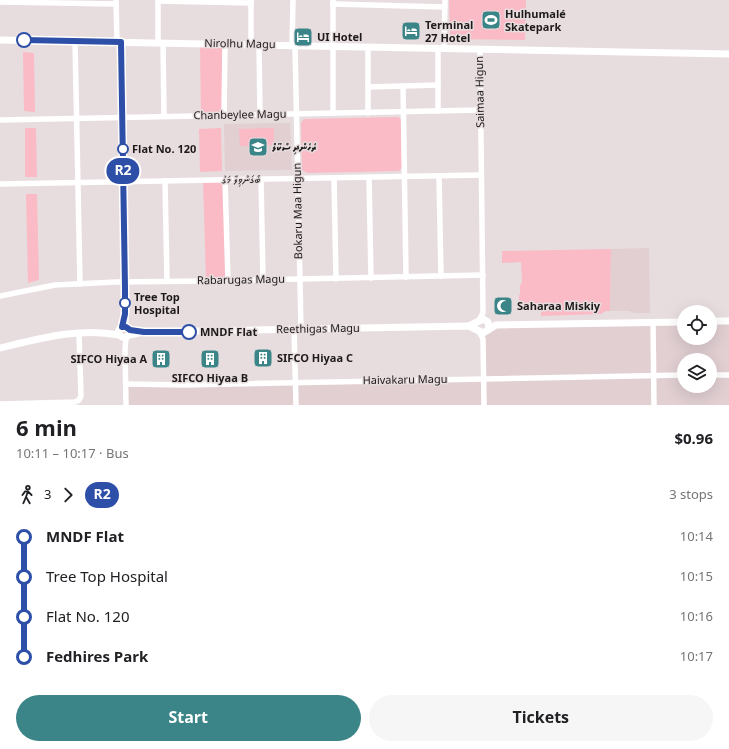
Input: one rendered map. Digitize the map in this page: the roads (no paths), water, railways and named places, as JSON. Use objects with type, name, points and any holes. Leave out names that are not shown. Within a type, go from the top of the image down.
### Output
[{"type":"street","points":[[164,116],[158,0],[251,2],[251,45]]},
{"type":"street","name":"Bokaru Maa Higun","points":[[293,0],[300,279],[296,405]]},
{"type":"street","points":[[438,111],[438,85],[445,0]]},
{"type":"street","points":[[0,2],[116,2],[122,117],[126,405]]},
{"type":"street","points":[[333,113],[333,2],[445,7]]},
{"type":"street","name":"Nirolhu Magu","points":[[0,40],[480,49]]},
{"type":"street","points":[[75,41],[80,284]]},
{"type":"street","points":[[224,115],[225,44]]},
{"type":"street","points":[[259,45],[260,114]]},
{"type":"street","points":[[368,47],[368,113]]},
{"type":"street","name":"Saimaa Higun","points":[[487,321],[483,313],[480,49],[729,54]]},
{"type":"street","points":[[368,87],[438,85]]},
{"type":"street","points":[[403,86],[406,277]]},
{"type":"street","name":"Chanbeylee Magu","points":[[0,120],[480,110]]},
{"type":"street","name":"ބޯގަންވިލާ މަގު","points":[[0,184],[482,175]]},
{"type":"street","points":[[439,176],[441,276]]},
{"type":"street","points":[[369,177],[371,278]]},
{"type":"street","points":[[334,178],[336,278]]},
{"type":"street","points":[[225,180],[228,281]]},
{"type":"street","points":[[262,180],[264,280]]},
{"type":"street","points":[[165,181],[167,281]]},
{"type":"street","name":"Rabarugas Magu","points":[[0,296],[55,285],[167,281],[483,275]]},
{"type":"street","name":"Saimaa Higun","points":[[478,321],[483,313]]},
{"type":"street","points":[[482,339],[489,326],[487,321],[483,319],[478,321],[476,326],[482,339],[484,405]]},
{"type":"street","name":"Reethigas Magu","points":[[469,326],[478,321]]},
{"type":"street","points":[[717,321],[729,321]]},
{"type":"street","points":[[653,322],[654,405]]},
{"type":"street","points":[[478,330],[483,333],[496,325],[677,322]]},
{"type":"street","name":"Reethigas Magu","points":[[0,348],[63,335],[124,332],[469,326],[478,330]]},
{"type":"street","points":[[0,404],[75,402],[79,400],[81,396],[79,334]]},
{"type":"street","name":"Haivakaru Magu","points":[[126,384],[185,385],[677,375]]},
{"type":"street","points":[[717,375],[729,375]]},
{"type":"place","name":"Hulhumalé Skatepark","points":[[491,20]]},
{"type":"place","name":"Terminal 27 Hotel","points":[[411,31]]},
{"type":"place","name":"UI Hotel","points":[[303,37]]},
{"type":"place","name":"ރެހެންދި ސްކޫލް","points":[[258,147]]},
{"type":"place","name":"Flat No. 120","points":[[123,149]]},
{"type":"place","name":"Tree Top Hospital","points":[[125,303]]},
{"type":"place","name":"Saharaa Miskiy","points":[[503,306]]},
{"type":"place","name":"MNDF Flat","points":[[189,332]]},
{"type":"place","name":"SIFCO Hiyaa C","points":[[263,358]]},
{"type":"place","name":"SIFCO Hiyaa A","points":[[161,359]]},
{"type":"place","name":"SIFCO Hiyaa B","points":[[210,359]]}]
